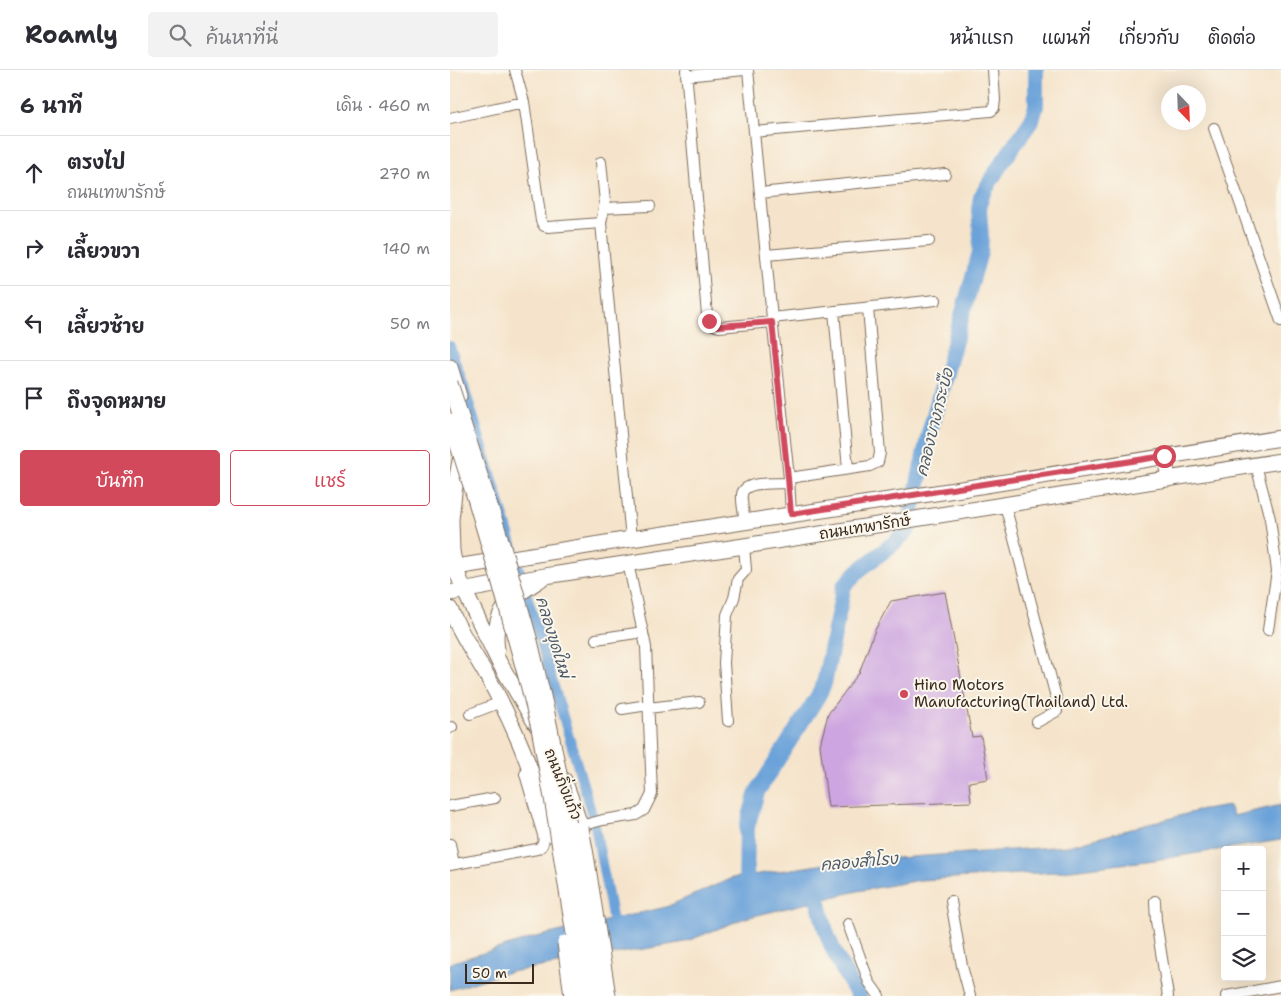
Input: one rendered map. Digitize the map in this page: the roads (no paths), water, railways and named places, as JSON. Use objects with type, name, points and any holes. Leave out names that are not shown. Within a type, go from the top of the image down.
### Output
[{"type":"main road","name":"ถนนกิ่งแก้ว","points":[[450,367],[461,401],[464,425],[462,451],[451,520],[453,568],[499,662],[549,747],[584,826],[586,855],[608,996]]},
{"type":"main road","points":[[450,384],[500,536],[534,658],[567,813],[596,996]]},
{"type":"main road","points":[[450,421],[476,498],[537,720],[552,798],[584,996]]},
{"type":"main road","name":"ถนนเทพารักษ์","points":[[453,568],[1281,438]]},
{"type":"main road","points":[[1164,456],[1169,479]]},
{"type":"main road","name":"ถนนเทพารักษ์","points":[[464,590],[1281,461]]},
{"type":"main road","points":[[451,540],[458,550],[475,564]]},
{"type":"main road","points":[[499,662],[496,628],[499,617],[504,608],[514,598],[545,576]]},
{"type":"main road","name":"ถนนกิ่งแก้ว","points":[[450,609],[453,623],[501,702],[526,758],[540,796],[550,834],[572,996]]},
{"type":"main road","points":[[566,996],[570,990],[601,985],[612,996]]},
{"type":"street","points":[[516,70],[524,102],[541,222],[544,226],[548,227],[601,223]]},
{"type":"street","points":[[744,70],[686,73],[709,321],[713,325],[719,326],[936,300]]},
{"type":"street","points":[[748,70],[791,514]]},
{"type":"street","points":[[754,132],[991,111],[994,108],[995,100],[993,70]]},
{"type":"street","points":[[450,118],[524,102]]},
{"type":"street","points":[[1214,128],[1281,321]]},
{"type":"street","points":[[601,162],[605,202],[601,223],[631,539]]},
{"type":"street","points":[[760,193],[945,174]]},
{"type":"street","points":[[604,208],[650,206]]},
{"type":"street","points":[[766,255],[929,241]]},
{"type":"street","points":[[745,522],[742,492],[745,488],[755,484],[789,481],[870,466],[878,462],[880,454],[868,308]]},
{"type":"street","points":[[834,311],[848,469]]},
{"type":"street","points":[[1256,465],[1270,519],[1277,571],[1268,630]]},
{"type":"street","points":[[1005,505],[1058,701],[1057,711],[1037,722]]},
{"type":"street","points":[[728,721],[724,663],[727,615],[734,598],[738,579],[746,570],[744,546]]},
{"type":"street","points":[[584,826],[603,820],[636,815],[644,810],[652,794],[646,647],[628,563]]},
{"type":"street","points":[[596,639],[643,632]]},
{"type":"street","points":[[470,714],[501,702]]},
{"type":"street","points":[[622,709],[699,702]]},
{"type":"street","points":[[450,844],[452,865],[537,849],[542,846],[543,835],[526,777],[526,758]]},
{"type":"street","points":[[450,806],[495,798]]},
{"type":"street","points":[[951,901],[962,966],[970,996]]},
{"type":"street","points":[[1156,901],[1156,921],[1168,996]]},
{"type":"street","points":[[848,924],[870,982],[879,996]]},
{"type":"street","points":[[1226,996],[1275,990]]},
{"type":"water","name":"คลองสำโรง","points":[[1281,805],[1281,840],[1243,846],[1221,846],[1221,849],[1154,860],[1055,872],[920,880],[858,891],[745,918],[685,942],[505,973],[450,990],[450,963],[536,937],[666,907],[732,878],[839,862],[1068,846],[1197,811],[1229,806],[1233,816]]},
{"type":"waterway","name":"คลองบางกระบือ","points":[[746,892],[747,827],[757,792],[824,684],[844,586],[858,571],[908,530],[929,433],[980,252],[979,210],[981,197],[999,167],[1032,120],[1036,106],[1036,70]]},
{"type":"waterway","name":"คลองขุดใหม่","points":[[450,346],[494,484],[594,821],[615,932]]},
{"type":"waterway","points":[[814,880],[830,942],[841,966],[859,996]]},
{"type":"place","name":"Hino Motors Manufacturing(Thailand) Ltd.","points":[[904,694]]}]
